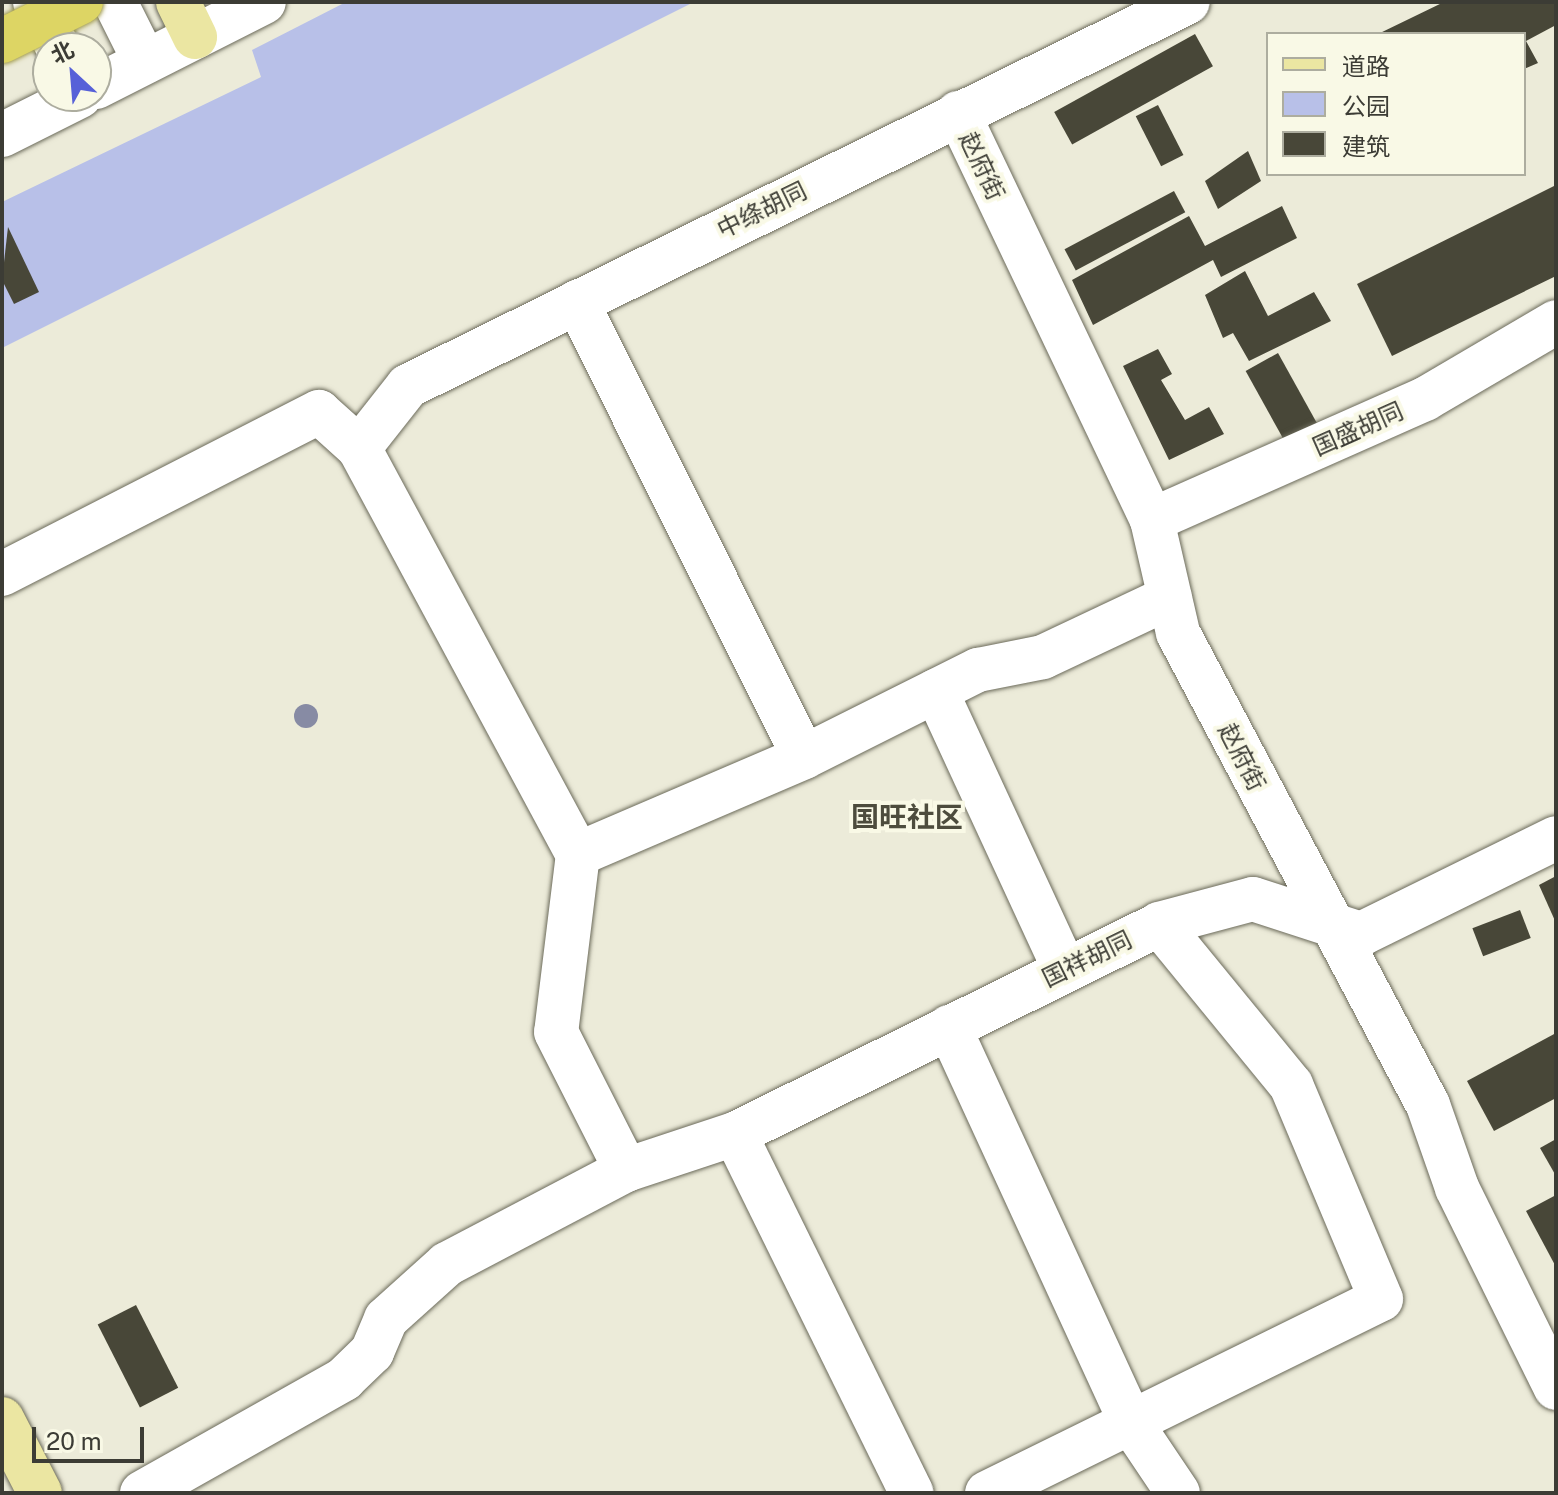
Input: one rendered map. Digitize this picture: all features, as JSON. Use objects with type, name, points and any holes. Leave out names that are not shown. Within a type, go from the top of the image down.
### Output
[{"type":"highway","points":[[2,41],[81,2]]},
{"type":"main road","points":[[2,1419],[40,1493]]},
{"type":"street","points":[[35,2],[50,32]]},
{"type":"street","points":[[115,2],[145,62]]},
{"type":"street","points":[[112,79],[145,62],[186,19],[264,2]]},
{"type":"street","name":"中绦胡同","points":[[359,448],[408,386],[1188,2]]},
{"type":"street","points":[[2,135],[48,112]]},
{"type":"street","name":"赵府街","points":[[958,113],[1152,520],[1178,633],[1326,922],[1428,1105],[1457,1188],[1556,1388]]},
{"type":"street","points":[[577,302],[804,757]]},
{"type":"street","name":"国盛胡同","points":[[1152,520],[1425,399],[1556,322]]},
{"type":"street","points":[[2,574],[319,412],[359,448],[578,854],[556,1032],[626,1170]]},
{"type":"street","points":[[578,854],[804,757],[978,670],[1043,657],[1170,597]]},
{"type":"street","points":[[936,691],[1065,970]]},
{"type":"street","name":"国祥胡同","points":[[142,1493],[344,1379],[372,1352],[386,1319],[447,1264],[626,1170],[735,1134],[1159,924],[1253,899],[1361,934],[1556,838]]},
{"type":"street","points":[[987,1493],[1381,1299],[1291,1085],[1159,924]]},
{"type":"street","points":[[949,1027],[1131,1423],[1178,1493]]},
{"type":"street","points":[[735,1134],[912,1493]]},
{"type":"green space","points":[[346,2],[694,2],[2,348],[2,202],[261,77],[252,50]]},
{"type":"building","points":[[1444,2],[1556,2],[1556,25],[1526,41],[1526,32],[1382,32]]},
{"type":"building","points":[[1195,34],[1213,66],[1072,144],[1054,112]]},
{"type":"building","points":[[1526,41],[1538,63],[1526,68]]},
{"type":"building","points":[[1158,105],[1183,155],[1161,166],[1136,116]]},
{"type":"building","points":[[1248,151],[1261,181],[1218,209],[1205,181]]},
{"type":"building","points":[[1556,185],[1556,276],[1392,356],[1357,284]]},
{"type":"building","points":[[1174,191],[1185,212],[1076,270],[1065,249]]},
{"type":"building","points":[[1282,206],[1297,238],[1221,277],[1213,260],[1093,325],[1072,280],[1189,216],[1205,246]]},
{"type":"building","points":[[8,227],[39,292],[14,304],[2,280]]},
{"type":"building","points":[[1245,271],[1268,316],[1314,292],[1331,321],[1249,361],[1233,333],[1223,338],[1205,295]]},
{"type":"building","points":[[1158,349],[1172,374],[1161,380],[1185,420],[1209,407],[1224,434],[1169,460],[1123,366]]},
{"type":"building","points":[[1278,353],[1317,424],[1285,442],[1246,371]]},
{"type":"building","points":[[1556,876],[1556,923],[1539,885]]},
{"type":"building","points":[[1520,910],[1531,938],[1483,956],[1472,928]]},
{"type":"building","points":[[1556,1033],[1556,1098],[1494,1131],[1467,1081]]},
{"type":"building","points":[[1556,1139],[1556,1176],[1540,1148]]},
{"type":"building","points":[[1556,1195],[1556,1267],[1526,1211]]},
{"type":"building","points":[[136,1305],[178,1388],[140,1407],[98,1325]]},
{"type":"district","name":"国旺社区","points":[[907,817]]}]
